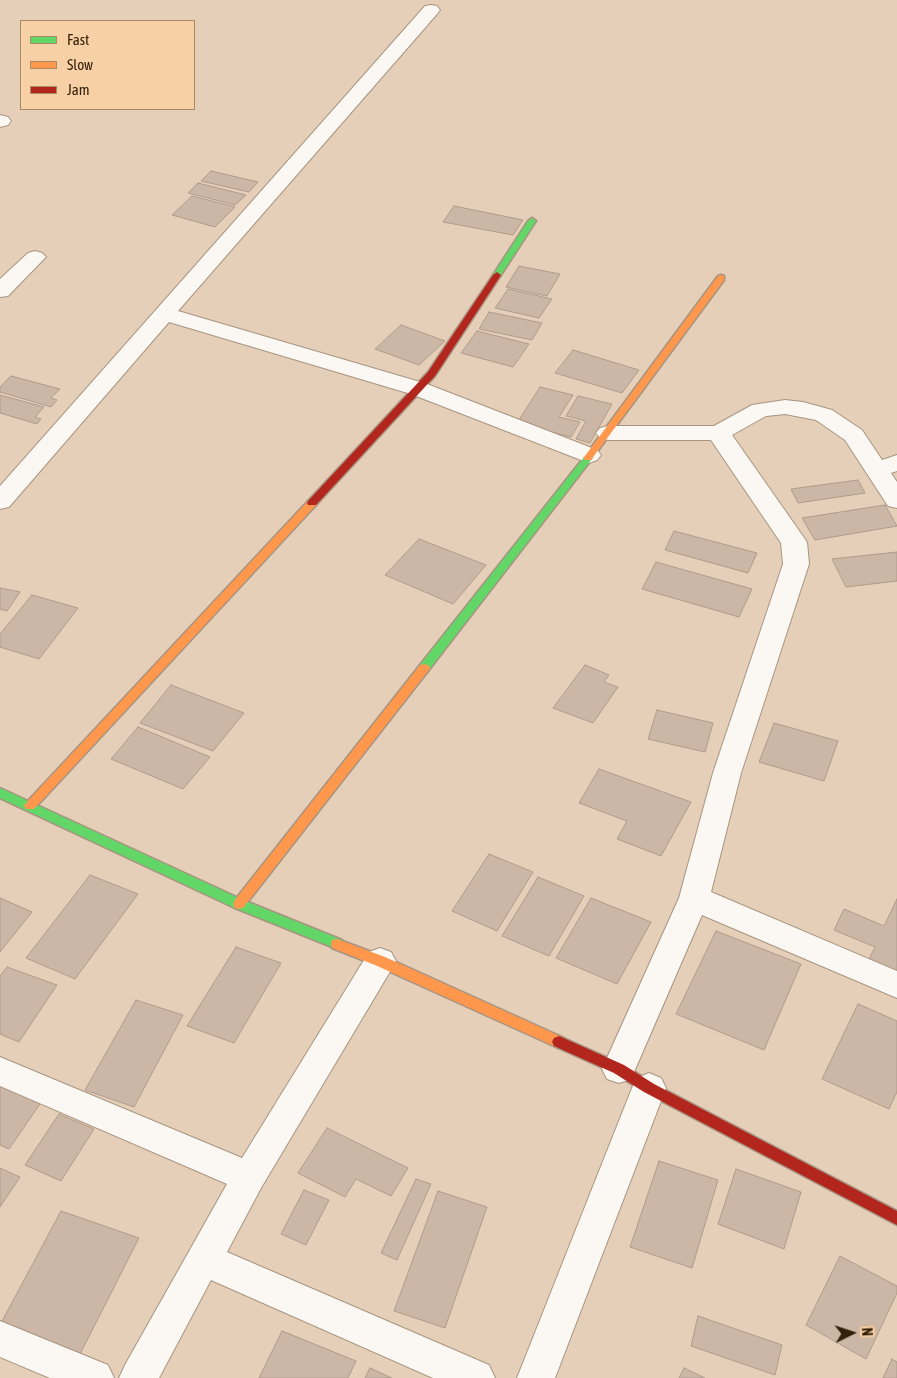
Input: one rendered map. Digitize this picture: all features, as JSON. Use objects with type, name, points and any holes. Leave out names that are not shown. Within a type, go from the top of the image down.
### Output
[{"type":"street","points":[[0,501],[431,10]]},
{"type":"street","points":[[30,806],[432,374],[532,221]]},
{"type":"street","points":[[0,291],[35,257]]},
{"type":"street","points":[[239,904],[608,433],[721,278]]},
{"type":"street","points":[[164,314],[419,389],[589,455]]},
{"type":"street","points":[[608,433],[718,433],[760,410],[784,407],[803,409],[824,415],[854,435],[886,466],[897,500]]},
{"type":"street","points":[[619,1069],[694,898],[727,773],[796,564],[794,542],[718,433]]},
{"type":"street","points":[[0,793],[239,904],[380,961],[619,1069],[649,1088],[897,1218]]},
{"type":"street","points":[[694,898],[897,984]]},
{"type":"street","points":[[138,1378],[249,1178],[380,961]]},
{"type":"street","points":[[0,1071],[249,1178]]},
{"type":"street","points":[[536,1378],[649,1088]]},
{"type":"street","points":[[204,1259],[476,1378]]},
{"type":"street","points":[[0,1339],[95,1378]]},
{"type":"building","points":[[211,171],[258,182],[249,192],[201,181]]},
{"type":"building","points":[[198,183],[246,195],[235,205],[188,193]]},
{"type":"building","points":[[192,196],[235,207],[215,227],[172,215]]},
{"type":"building","points":[[454,206],[523,220],[513,235],[443,222]]},
{"type":"building","points":[[519,266],[560,274],[547,296],[506,287]]},
{"type":"building","points":[[508,289],[552,299],[539,318],[495,308]]},
{"type":"building","points":[[489,312],[542,323],[532,340],[479,329]]},
{"type":"building","points":[[401,325],[445,341],[419,365],[375,349]]},
{"type":"building","points":[[477,331],[529,344],[513,367],[461,353]]},
{"type":"building","points":[[573,350],[639,370],[622,393],[555,373]]},
{"type":"building","points":[[11,376],[60,389],[51,398],[57,400],[51,407],[0,392],[0,387]]},
{"type":"building","points":[[540,387],[573,395],[559,417],[580,422],[571,437],[517,423]]},
{"type":"building","points":[[0,395],[44,407],[35,417],[41,419],[37,424],[0,413]]},
{"type":"building","points":[[578,396],[612,404],[590,443],[576,439],[586,421],[566,416]]},
{"type":"building","points":[[858,480],[865,493],[798,503],[791,489]]},
{"type":"building","points":[[885,505],[897,526],[815,540],[802,518]]},
{"type":"building","points":[[674,531],[757,553],[748,573],[665,550]]},
{"type":"building","points":[[419,539],[486,565],[453,604],[385,575]]},
{"type":"building","points":[[897,552],[897,581],[846,587],[832,559]]},
{"type":"building","points":[[656,562],[752,589],[739,617],[642,589]]},
{"type":"building","points":[[0,588],[20,592],[7,611],[0,609]]},
{"type":"building","points":[[32,595],[78,608],[39,659],[0,647],[0,634]]},
{"type":"building","points":[[585,665],[609,675],[604,682],[618,687],[593,723],[553,708]]},
{"type":"building","points":[[171,685],[244,713],[213,751],[140,723]]},
{"type":"building","points":[[657,710],[713,723],[705,752],[648,739]]},
{"type":"building","points":[[774,723],[838,741],[824,781],[759,762]]},
{"type":"building","points":[[138,727],[210,757],[183,789],[111,759]]},
{"type":"building","points":[[599,769],[691,802],[661,856],[617,839],[627,821],[579,803]]},
{"type":"building","points":[[489,854],[533,872],[497,931],[452,911]]},
{"type":"building","points":[[90,875],[138,894],[75,979],[26,958]]},
{"type":"building","points":[[538,877],[584,896],[549,956],[502,936]]},
{"type":"building","points":[[0,898],[32,912],[0,952]]},
{"type":"building","points":[[591,898],[651,922],[617,984],[556,958]]},
{"type":"building","points":[[897,899],[897,971],[869,959],[875,947],[834,930],[844,909],[884,926]]},
{"type":"building","points":[[716,931],[801,964],[764,1050],[676,1014]]},
{"type":"building","points":[[236,947],[281,963],[234,1043],[187,1026]]},
{"type":"building","points":[[7,967],[57,985],[19,1042],[0,1034],[0,976]]},
{"type":"building","points":[[136,1000],[183,1015],[134,1107],[85,1090]]},
{"type":"building","points":[[858,1004],[897,1021],[897,1092],[889,1109],[822,1079]]},
{"type":"building","points":[[0,1084],[42,1101],[9,1149],[0,1145]]},
{"type":"building","points":[[59,1114],[94,1129],[61,1181],[25,1165]]},
{"type":"building","points":[[327,1128],[408,1168],[391,1196],[356,1179],[345,1197],[298,1173]]},
{"type":"building","points":[[659,1161],[718,1180],[692,1268],[630,1247]]},
{"type":"building","points":[[0,1168],[20,1177],[0,1207]]},
{"type":"building","points":[[736,1169],[801,1192],[784,1249],[718,1224]]},
{"type":"building","points":[[416,1179],[431,1184],[397,1260],[381,1253]]},
{"type":"building","points":[[304,1190],[329,1200],[306,1245],[281,1234]]},
{"type":"building","points":[[438,1191],[487,1207],[445,1328],[394,1311]]},
{"type":"building","points":[[61,1211],[139,1238],[78,1358],[0,1330],[0,1325]]},
{"type":"building","points":[[840,1256],[897,1286],[897,1293],[866,1359],[806,1325]]},
{"type":"building","points":[[698,1316],[782,1345],[775,1375],[691,1346]]},
{"type":"building","points":[[282,1331],[356,1361],[348,1378],[259,1378]]},
{"type":"building","points":[[892,1359],[897,1362],[897,1378],[883,1378]]},
{"type":"building","points":[[370,1368],[392,1378],[365,1378]]},
{"type":"building","points":[[684,1368],[705,1378],[679,1378]]},
{"type":"traffic: fast","points":[[497,275],[532,221]]},
{"type":"traffic: fast","points":[[424,668],[588,458]]},
{"type":"traffic: fast","points":[[0,793],[239,904],[337,944]]},
{"type":"traffic: slow","points":[[588,458],[721,278]]},
{"type":"traffic: slow","points":[[30,806],[312,503]]},
{"type":"traffic: slow","points":[[239,904],[424,668]]},
{"type":"traffic: slow","points":[[337,944],[380,961],[559,1042]]},
{"type":"traffic: jam","points":[[312,503],[432,374],[497,275]]},
{"type":"traffic: jam","points":[[559,1042],[619,1069],[649,1088],[897,1218]]}]
